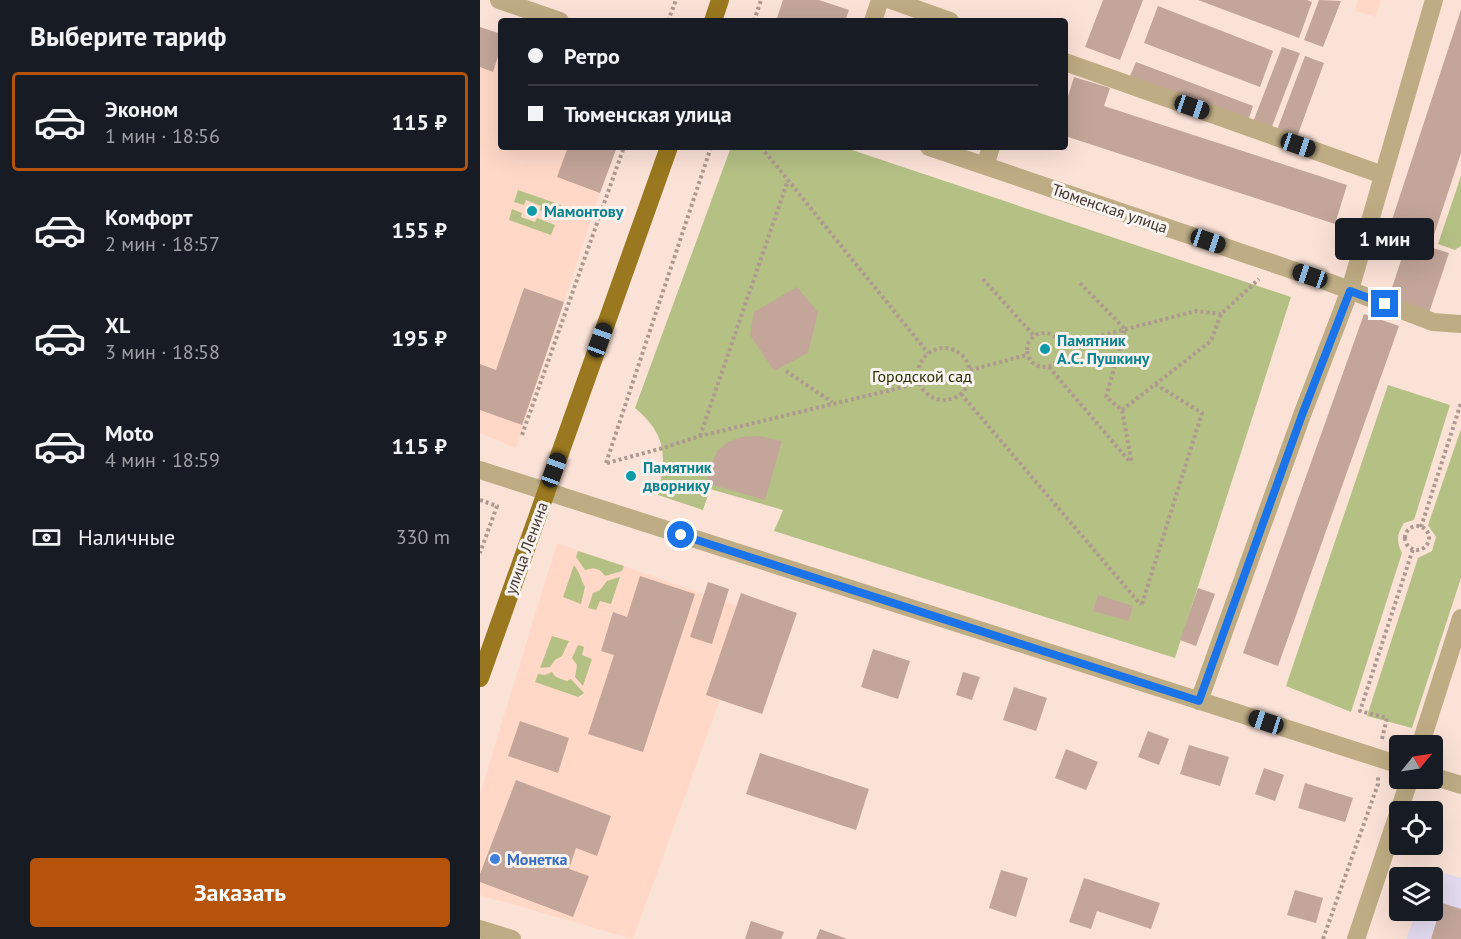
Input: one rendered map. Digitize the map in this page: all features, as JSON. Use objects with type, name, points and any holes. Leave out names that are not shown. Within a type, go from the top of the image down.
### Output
[{"type":"main road","points":[[714,18],[720,0]]},
{"type":"main road","name":"улица Ленина","points":[[480,678],[668,150]]},
{"type":"street","points":[[499,0],[551,18]]},
{"type":"street","points":[[874,18],[880,0]]},
{"type":"street","points":[[891,0],[942,18]]},
{"type":"street","points":[[1199,701],[1302,415],[1350,291],[1434,0]]},
{"type":"street","points":[[1068,63],[1383,175]]},
{"type":"street","name":"Тюменская улица","points":[[938,150],[1274,264],[1433,322],[1461,324]]},
{"type":"street","points":[[985,166],[990,150]]},
{"type":"street","points":[[480,470],[1389,762]]},
{"type":"street","points":[[1424,735],[1461,618]]},
{"type":"street","points":[[1443,779],[1461,784]]},
{"type":"street","points":[[1356,939],[1406,789]]},
{"type":"street","points":[[480,929],[512,939]]},
{"type":"path","points":[[670,18],[676,0]]},
{"type":"path","points":[[755,18],[761,0]]},
{"type":"path","points":[[522,435],[623,150]]},
{"type":"path","points":[[710,150],[606,463],[700,436],[920,383]]},
{"type":"path","points":[[763,150],[928,353]]},
{"type":"path","points":[[700,436],[788,180]]},
{"type":"path","points":[[1122,410],[1211,341],[1221,314],[1274,264]]},
{"type":"path","points":[[983,279],[1034,336]]},
{"type":"path","points":[[1080,283],[1125,329]]},
{"type":"path","points":[[1061,346],[1196,311],[1221,314]]},
{"type":"path","points":[[1049,367],[1132,464],[1122,410],[1106,397],[1125,329]]},
{"type":"path","points":[[1039,333],[1050,334],[1059,340],[1061,346],[1058,361],[1049,367],[1038,366],[1029,360],[1027,354],[1028,344],[1039,333]]},
{"type":"path","points":[[945,348],[962,354],[970,370],[970,379],[961,394],[954,398],[938,399],[924,390],[920,383],[919,367],[922,359],[928,353],[945,348]]},
{"type":"path","points":[[970,370],[1027,354]]},
{"type":"path","points":[[786,371],[832,403]]},
{"type":"path","points":[[961,394],[1141,605],[1202,413],[1155,384]]},
{"type":"path","points":[[1420,527],[1461,403]]},
{"type":"path","points":[[480,500],[497,506],[480,553]]},
{"type":"path","points":[[1413,527],[1420,527],[1427,531],[1428,542],[1420,549],[1413,549],[1407,544],[1406,536],[1413,527]]},
{"type":"path","points":[[1323,939],[1378,784],[1378,758],[1387,718],[1360,711],[1413,549]]},
{"type":"shaded area","points":[[1358,0],[1381,0],[1376,17],[1355,11]]},
{"type":"shaded area","points":[[480,33],[498,39],[498,150],[614,150],[516,448],[480,433]]},
{"type":"shaded area","points":[[557,543],[752,611],[633,939],[480,895],[480,794]]},
{"type":"shaded area","points":[[1443,873],[1461,878],[1461,939],[1406,939],[1413,921],[1443,921]]},
{"type":"green space","name":"Городской сад","points":[[730,150],[852,150],[1291,297],[1175,658],[774,531],[783,510],[710,489],[703,510],[658,495],[663,458],[662,448],[654,428],[635,408]]},
{"type":"green space","points":[[1461,176],[1461,246],[1455,250],[1438,244]]},
{"type":"green space","points":[[518,190],[561,205],[557,217],[540,210],[541,206],[526,200],[524,205],[514,202]]},
{"type":"green space","points":[[512,209],[522,213],[521,217],[535,222],[537,218],[555,225],[551,235],[509,220]]},
{"type":"green space","points":[[1388,385],[1450,405],[1414,520],[1404,523],[1399,534],[1398,541],[1402,553],[1351,712],[1286,686]]},
{"type":"green space","points":[[1461,429],[1461,578],[1412,728],[1367,716],[1418,558],[1432,551],[1436,537],[1428,525]]},
{"type":"green space","points":[[578,551],[624,566],[622,571],[605,576],[596,569],[585,570],[576,557]]},
{"type":"green space","points":[[574,565],[585,587],[581,604],[563,597]]},
{"type":"green space","points":[[620,577],[611,604],[600,601],[596,610],[588,608],[593,593],[600,590],[607,581]]},
{"type":"green space","points":[[552,636],[569,641],[562,656],[550,667],[540,668]]},
{"type":"green space","points":[[578,645],[584,647],[582,655],[592,659],[583,686],[575,677],[577,665],[572,658]]},
{"type":"green space","points":[[552,672],[560,679],[567,681],[571,679],[584,693],[578,697],[535,682],[538,674],[545,675]]},
{"type":"building","points":[[783,0],[819,0],[849,10],[846,18],[777,18]]},
{"type":"building","points":[[1103,0],[1143,0],[1120,60],[1085,47]]},
{"type":"building","points":[[1198,0],[1307,0],[1312,2],[1299,38]]},
{"type":"building","points":[[1319,0],[1341,1],[1323,47],[1304,40]]},
{"type":"building","points":[[1158,6],[1273,51],[1260,87],[1144,43]]},
{"type":"building","points":[[1461,10],[1461,153],[1430,247],[1449,253],[1429,313],[1388,300],[1408,239],[1388,232]]},
{"type":"building","points":[[480,27],[498,33],[498,56],[493,72],[480,67]]},
{"type":"building","points":[[1282,47],[1300,53],[1271,129],[1253,122]]},
{"type":"building","points":[[1305,56],[1324,63],[1297,137],[1277,130]]},
{"type":"building","points":[[1136,62],[1253,106],[1248,121],[1130,76]]},
{"type":"building","points":[[1074,77],[1110,88],[1104,106],[1347,185],[1335,224],[1068,137],[1068,96]]},
{"type":"building","points":[[567,150],[616,150],[600,193],[557,177]]},
{"type":"building","points":[[797,287],[818,312],[808,353],[774,371],[750,335],[754,312]]},
{"type":"building","points":[[524,288],[564,302],[522,425],[480,410],[480,364],[496,370]]},
{"type":"building","points":[[1364,314],[1399,326],[1278,666],[1243,653]]},
{"type":"building","points":[[759,436],[782,441],[765,500],[706,483],[717,451],[726,443],[741,437]]},
{"type":"building","points":[[640,576],[695,594],[643,752],[588,734],[614,655],[601,651],[613,612],[627,617]]},
{"type":"building","points":[[708,582],[729,589],[712,644],[690,637]]},
{"type":"building","points":[[1198,588],[1215,594],[1196,646],[1180,640]]},
{"type":"building","points":[[741,593],[797,613],[762,714],[706,695]]},
{"type":"building","points":[[1098,595],[1133,606],[1129,621],[1093,611]]},
{"type":"building","points":[[873,649],[910,661],[898,699],[861,687]]},
{"type":"building","points":[[963,672],[980,677],[972,700],[956,695]]},
{"type":"building","points":[[1014,687],[1047,698],[1036,731],[1003,720]]},
{"type":"building","points":[[520,721],[569,738],[558,773],[508,756]]},
{"type":"building","points":[[1148,731],[1169,739],[1159,765],[1138,757]]},
{"type":"building","points":[[1189,745],[1229,757],[1220,786],[1180,774]]},
{"type":"building","points":[[1066,749],[1098,762],[1086,790],[1055,778]]},
{"type":"building","points":[[760,753],[869,789],[856,830],[746,794]]},
{"type":"building","points":[[1264,768],[1284,775],[1275,801],[1255,794]]},
{"type":"building","points":[[516,780],[611,816],[597,856],[576,848],[569,869],[589,876],[573,917],[480,882],[480,874]]},
{"type":"building","points":[[1305,783],[1353,798],[1345,822],[1298,808]]},
{"type":"building","points":[[1001,870],[1028,878],[1016,917],[989,908]]},
{"type":"building","points":[[1084,878],[1160,903],[1151,929],[1097,911],[1091,929],[1069,922]]},
{"type":"building","points":[[1295,890],[1323,898],[1316,923],[1287,915]]},
{"type":"building","points":[[1443,903],[1461,909],[1461,939],[1431,939],[1436,921],[1443,921]]},
{"type":"building","points":[[751,921],[784,932],[781,939],[745,939]]},
{"type":"building","points":[[820,929],[847,939],[816,939]]},
{"type":"place","name":"Мамонтову","points":[[532,211]]},
{"type":"place","name":"Памятник А.С. Пушкину","points":[[1045,349]]},
{"type":"place","name":"Памятник дворнику","points":[[631,476]]},
{"type":"place","name":"Монетка","points":[[495,859]]},
{"type":"route","points":[[681,535],[1199,701],[1302,415],[1350,291],[1385,304]]}]
